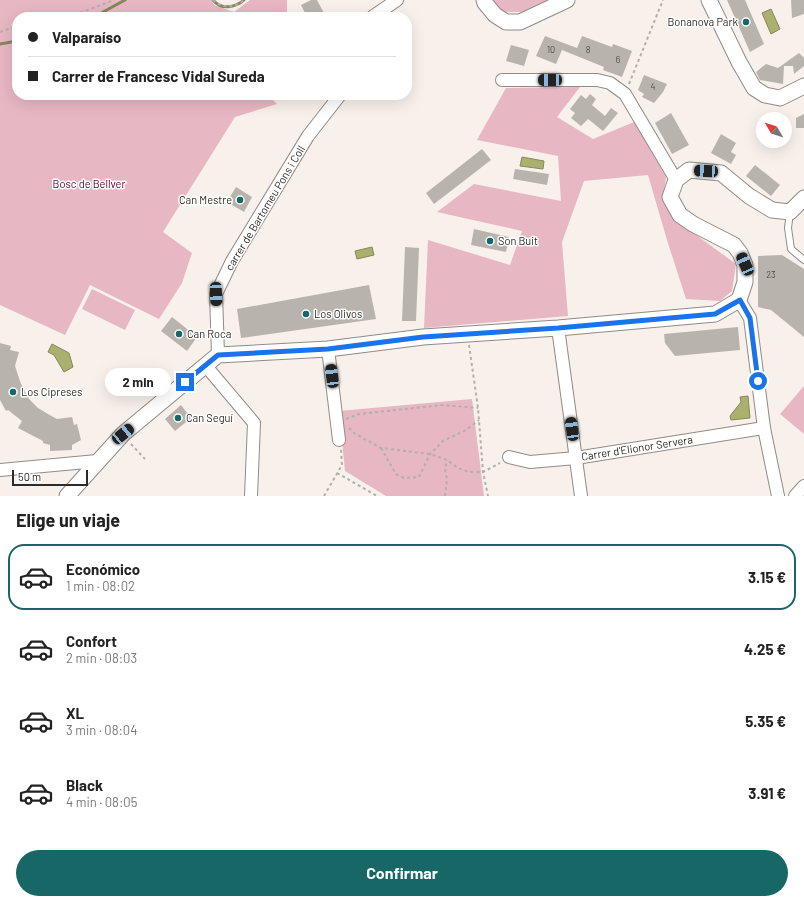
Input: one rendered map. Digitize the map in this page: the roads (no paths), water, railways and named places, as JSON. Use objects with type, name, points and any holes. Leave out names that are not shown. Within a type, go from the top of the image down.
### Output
[{"type":"street","points":[[379,12],[397,0]]},
{"type":"street","points":[[484,0],[494,15],[506,22],[520,22],[567,0]]},
{"type":"street","points":[[708,0],[739,62],[754,88],[765,95],[780,98],[804,86]]},
{"type":"street","points":[[502,80],[597,80],[610,83],[625,94],[676,180]]},
{"type":"street","name":"carrer de Bartomeu Pons i Coll","points":[[218,355],[216,294],[228,268],[308,136],[336,100]]},
{"type":"street","points":[[778,496],[764,428],[750,318],[740,300],[745,282],[745,264],[734,245],[693,224],[680,215],[670,198],[676,180],[689,170],[720,173],[749,196],[772,210],[790,212],[804,198]]},
{"type":"street","points":[[67,496],[78,489],[97,461],[123,434],[218,355],[328,349],[423,337],[558,328],[715,314],[740,300]]},
{"type":"street","points":[[558,328],[581,496]]},
{"type":"street","points":[[328,349],[339,419],[339,440]]},
{"type":"street","points":[[205,365],[254,422],[251,496]]},
{"type":"street","name":"Carrer d'Elionor Servera","points":[[509,458],[530,462],[576,458],[764,428]]},
{"type":"street","points":[[0,470],[97,461]]},
{"type":"street","points":[[795,496],[804,486]]},
{"type":"lane","points":[[790,212],[788,228],[791,249],[804,260]]},
{"type":"waterway","points":[[103,12],[125,0]]},
{"type":"waterway","points":[[213,0],[224,7],[236,5],[244,0]]},
{"type":"waterway","points":[[0,44],[12,42]]},
{"type":"place","name":"Bonanova Park","points":[[746,22]]},
{"type":"place","name":"Can Mestre","points":[[240,200]]},
{"type":"place","name":"Son Buit","points":[[490,241]]},
{"type":"place","name":"Los Olivos","points":[[306,314]]},
{"type":"place","name":"Can Roca","points":[[179,334]]},
{"type":"place","name":"Los Cipreses","points":[[13,392]]},
{"type":"place","name":"Can Seguí","points":[[178,418]]},
{"type":"park label","name":"Bosc de Bellver","points":[[89,184]]}]
